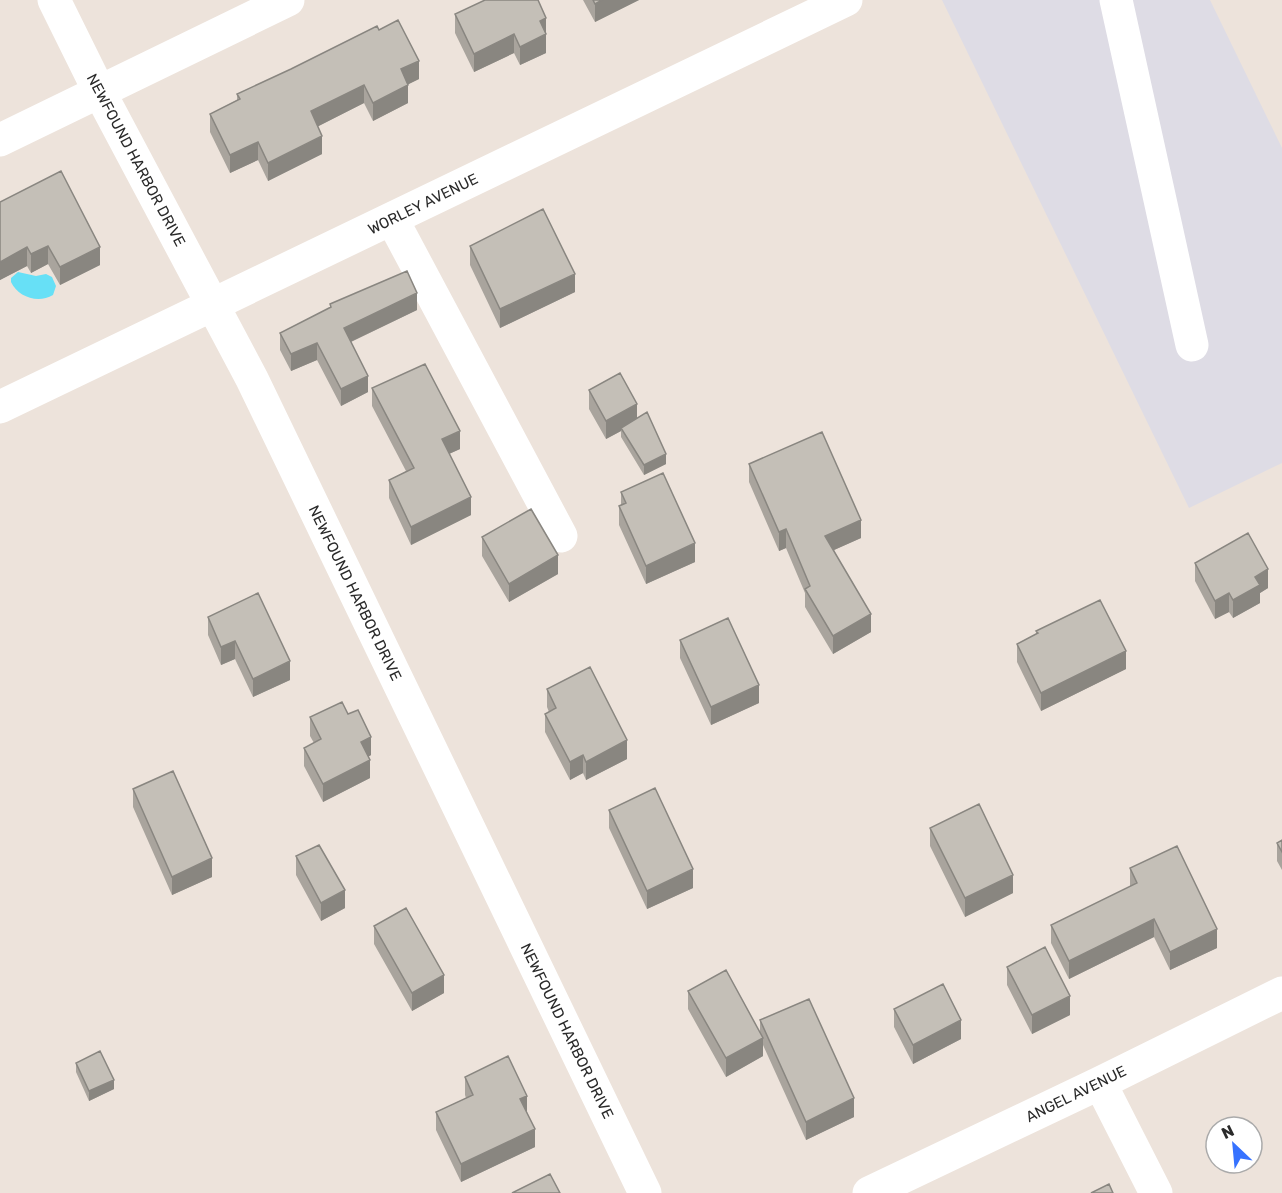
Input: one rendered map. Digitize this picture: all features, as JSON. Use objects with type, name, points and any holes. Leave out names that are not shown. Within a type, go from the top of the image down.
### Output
[{"type":"street","name":"NEWFOUND HARBOR DRIVE","points":[[54,0],[99,91],[252,379],[645,1193]]},
{"type":"street","points":[[0,140],[288,0]]},
{"type":"street","name":"WORLEY AVENUE","points":[[0,407],[846,0]]},
{"type":"street","points":[[1116,0],[1192,345]]},
{"type":"street","points":[[392,219],[561,536]]},
{"type":"street","name":"ANGEL AVENUE","points":[[869,1193],[1282,993]]},
{"type":"street","points":[[1100,1083],[1156,1193]]},
{"type":"shaded area","points":[[942,0],[1210,0],[1282,148],[1282,463],[1189,508]]},
{"type":"water","points":[[18,272],[36,276],[46,274],[52,277],[56,286],[53,295],[35,299],[18,292],[11,278]]},
{"type":"building","points":[[485,0],[538,0],[546,18],[540,21],[546,34],[520,47],[514,34],[474,54],[455,14]]},
{"type":"building","points":[[398,20],[419,61],[401,69],[408,85],[373,103],[364,85],[311,111],[322,136],[268,163],[258,142],[230,155],[210,114],[240,99],[237,94],[377,26],[379,30]]},
{"type":"building","points":[[61,171],[100,247],[60,267],[48,246],[31,254],[27,247],[0,262],[0,202]]},
{"type":"building","points":[[543,209],[575,274],[500,309],[470,246]]},
{"type":"building","points":[[407,271],[417,293],[344,328],[368,376],[341,389],[317,343],[291,354],[280,333],[331,307],[330,304]]},
{"type":"building","points":[[425,364],[460,431],[442,439],[471,497],[411,527],[389,480],[414,468],[372,388]]},
{"type":"building","points":[[620,373],[637,404],[606,421],[589,390]]},
{"type":"building","points":[[647,412],[666,454],[644,465],[621,428]]},
{"type":"building","points":[[822,432],[861,520],[825,536],[871,614],[833,636],[805,589],[810,586],[786,529],[779,532],[749,464]]},
{"type":"building","points":[[663,473],[695,543],[646,566],[619,506],[626,503],[621,492]]},
{"type":"building","points":[[531,509],[558,555],[509,584],[482,537]]},
{"type":"building","points":[[1248,533],[1268,569],[1255,577],[1260,585],[1233,600],[1229,593],[1215,601],[1195,563]]},
{"type":"building","points":[[258,593],[290,661],[253,679],[235,641],[221,647],[208,617]]},
{"type":"building","points":[[1100,600],[1126,651],[1041,693],[1017,644],[1038,633],[1036,631]]},
{"type":"building","points":[[728,618],[759,685],[711,707],[680,640]]},
{"type":"building","points":[[590,667],[627,740],[586,762],[583,755],[570,762],[545,714],[556,708],[547,689]]},
{"type":"building","points":[[342,702],[348,714],[358,710],[371,737],[361,742],[370,760],[323,784],[304,748],[321,739],[310,717]]},
{"type":"building","points":[[173,771],[212,858],[172,877],[133,789]]},
{"type":"building","points":[[655,788],[693,869],[647,891],[609,810]]},
{"type":"building","points":[[979,804],[1013,875],[965,898],[930,828]]},
{"type":"building","points":[[1282,840],[1282,852],[1277,843]]},
{"type":"building","points":[[319,845],[345,890],[321,903],[296,856]]},
{"type":"building","points":[[1177,846],[1217,929],[1170,952],[1154,919],[1069,961],[1051,925],[1137,883],[1130,868]]},
{"type":"building","points":[[406,908],[444,975],[412,993],[374,926]]},
{"type":"building","points":[[1045,947],[1070,996],[1032,1015],[1007,967]]},
{"type":"building","points":[[726,970],[763,1038],[726,1058],[688,991]]},
{"type":"building","points":[[943,984],[961,1020],[913,1045],[894,1009]]},
{"type":"building","points":[[809,999],[854,1098],[806,1122],[760,1020]]},
{"type":"building","points":[[100,1051],[114,1080],[89,1091],[76,1063]]},
{"type":"building","points":[[508,1056],[527,1096],[520,1099],[535,1129],[461,1164],[436,1112],[473,1095],[465,1077]]},
{"type":"building","points":[[550,1174],[560,1193],[512,1193]]},
{"type":"building","points":[[1109,1184],[1113,1193],[1091,1193]]}]
